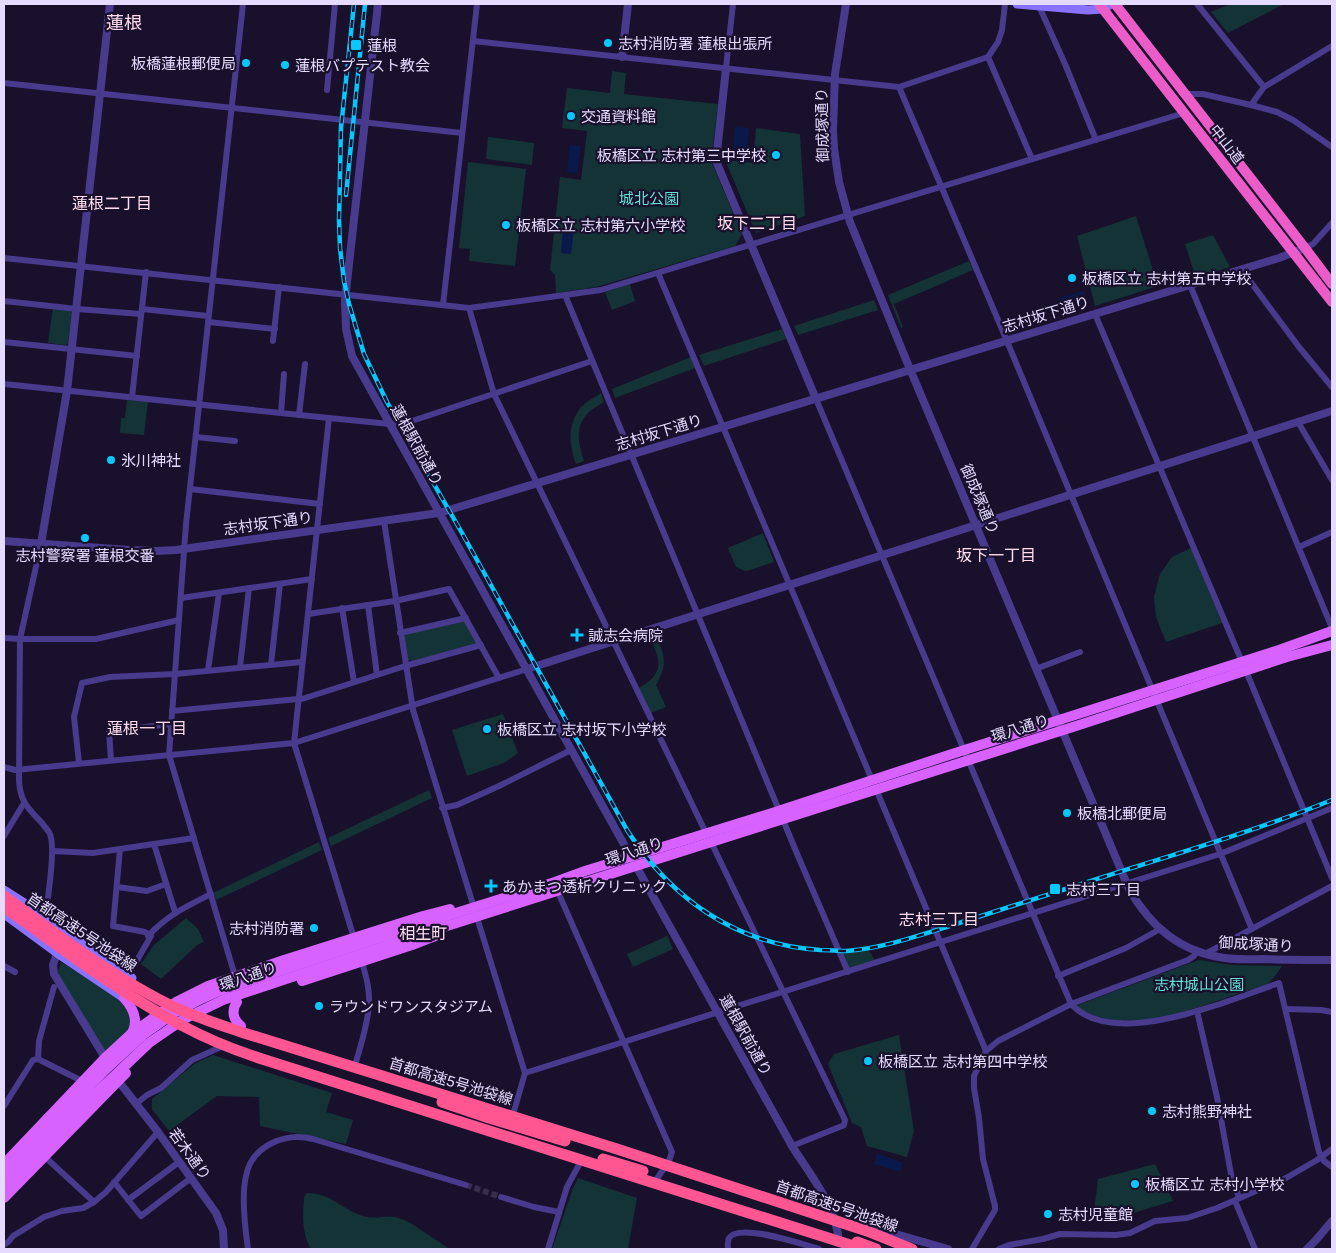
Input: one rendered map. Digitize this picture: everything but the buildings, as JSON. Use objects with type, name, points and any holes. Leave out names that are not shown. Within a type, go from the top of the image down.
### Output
[{"type":"highway","name":"中山道","points":[[1115,4],[1332,284]]},
{"type":"highway","name":"中山道","points":[[1104,6],[1184,113],[1332,302]]},
{"type":"highway","name":"首都高速5号池袋線","points":[[4,896],[128,982],[168,1004],[200,1018],[617,1149],[867,1231],[912,1249]]},
{"type":"highway","name":"首都高速5号池袋線","points":[[4,907],[103,978],[182,1026],[222,1045],[863,1249]]},
{"type":"highway","points":[[388,1072],[426,1096],[488,1120],[876,1249]]},
{"type":"highway","points":[[376,1094],[488,1120],[822,1220],[867,1231]]},
{"type":"main road","points":[[1017,4],[1088,10],[1104,6]]},
{"type":"main road","name":"環八通り","points":[[4,1175],[126,1050],[174,1013],[219,991],[421,924],[474,915],[558,892],[636,867],[708,838],[965,755],[1060,725],[1156,700],[1332,629]]},
{"type":"main road","name":"環八通り","points":[[1060,725],[1152,690],[1332,645]]},
{"type":"main road","name":"環八通り","points":[[4,1188],[133,1057],[184,1018],[223,1000],[474,915],[585,871],[631,857],[708,838]]},
{"type":"main road","points":[[4,890],[73,934],[128,976],[157,993],[206,1014]]},
{"type":"main road","points":[[4,1164],[105,1058],[132,1033],[176,1002],[208,986],[234,976],[442,911],[463,907],[474,915],[467,923],[440,935],[237,1002],[206,1014],[178,1029],[156,1045],[4,1198]]},
{"type":"main road","points":[[4,914],[57,954],[124,998],[178,1029]]},
{"type":"main road","points":[[124,998],[134,1015],[135,1025],[132,1033]]},
{"type":"main road","points":[[237,1002],[234,1006],[234,1013],[236,1021],[240,1026]]},
{"type":"street","points":[[46,916],[52,839],[49,832],[24,803],[19,790],[20,639],[41,544],[67,391],[110,4]]},
{"type":"street","points":[[234,976],[169,755],[184,549],[243,4]]},
{"type":"street","points":[[327,90],[335,4]]},
{"type":"street","name":"蓮根駅前通り","points":[[378,4],[346,295],[346,329],[352,356],[792,1146],[826,1201],[834,1216],[838,1230],[839,1246]]},
{"type":"street","points":[[443,305],[477,4]]},
{"type":"street","points":[[622,57],[628,4]]},
{"type":"street","points":[[733,4],[716,161],[1071,1004],[1076,1010],[1093,1019],[1107,1022],[1140,1023],[1162,1020],[1197,1011],[1279,983],[1319,1152],[1324,1161],[1332,1167]]},
{"type":"street","name":"御成塚通り","points":[[846,4],[834,80],[833,114],[838,182],[847,215],[910,370],[1032,652],[1126,884],[1141,908],[1160,929],[1182,945],[1201,953],[1234,959],[1332,960]]},
{"type":"street","points":[[472,41],[899,87],[988,57],[998,42],[1002,30],[1005,4]]},
{"type":"street","points":[[1197,4],[1264,87]]},
{"type":"street","points":[[1039,6],[1096,140]]},
{"type":"street","points":[[1251,105],[1264,87],[1332,46]]},
{"type":"street","points":[[988,57],[1032,160]]},
{"type":"street","points":[[4,83],[462,133]]},
{"type":"street","points":[[899,87],[1252,930]]},
{"type":"street","points":[[1186,94],[1203,94],[1277,112],[1294,120],[1332,147]]},
{"type":"street","points":[[4,258],[469,308],[601,290],[1184,113]]},
{"type":"street","points":[[1305,248],[1313,244],[1332,223]]},
{"type":"street","name":"志村坂下通り","points":[[4,541],[157,551],[184,549],[439,513],[1241,270],[1305,248]]},
{"type":"street","points":[[1241,270],[1332,387]]},
{"type":"street","points":[[132,397],[146,272]]},
{"type":"street","points":[[658,272],[986,1051]]},
{"type":"street","points":[[1190,285],[1332,629]]},
{"type":"street","points":[[274,341],[279,287]]},
{"type":"street","points":[[566,295],[592,362],[848,972]]},
{"type":"street","points":[[4,301],[77,309],[142,312],[275,329]]},
{"type":"street","points":[[469,308],[494,394],[845,1122],[842,1126],[792,1146]]},
{"type":"street","points":[[1095,314],[1332,878]]},
{"type":"street","points":[[4,342],[137,356]]},
{"type":"street","points":[[4,384],[390,424],[406,423],[592,362]]},
{"type":"street","points":[[299,415],[305,364]]},
{"type":"street","points":[[281,413],[284,374]]},
{"type":"street","points":[[4,766],[15,770],[294,743],[1332,411]]},
{"type":"street","points":[[330,418],[316,530],[294,743],[354,938]]},
{"type":"street","points":[[1298,422],[1332,480]]},
{"type":"street","points":[[196,436],[235,441]]},
{"type":"street","points":[[190,489],[320,504]]},
{"type":"street","points":[[384,521],[412,705],[474,915],[525,1073],[514,1111]]},
{"type":"street","points":[[1299,546],[1332,532]]},
{"type":"street","points":[[181,598],[312,579]]},
{"type":"street","points":[[271,664],[280,584]]},
{"type":"street","points":[[240,667],[249,588]]},
{"type":"street","points":[[308,614],[395,601],[449,589],[499,678]]},
{"type":"street","points":[[208,670],[219,592]]},
{"type":"street","points":[[368,604],[377,675]]},
{"type":"street","points":[[342,608],[354,682]]},
{"type":"street","points":[[400,633],[466,618]]},
{"type":"street","points":[[4,638],[96,639],[180,620]]},
{"type":"street","points":[[172,711],[302,699],[405,666],[481,645]]},
{"type":"street","points":[[1041,667],[1080,652]]},
{"type":"street","points":[[79,763],[74,717],[82,683],[110,678],[302,662]]},
{"type":"street","points":[[111,760],[109,731],[171,724]]},
{"type":"street","points":[[442,808],[457,805],[571,750]]},
{"type":"street","points":[[4,836],[24,803]]},
{"type":"street","points":[[525,1073],[1220,854],[1332,808]]},
{"type":"street","points":[[52,851],[93,853],[194,838]]},
{"type":"street","points":[[154,844],[175,912]]},
{"type":"street","points":[[120,849],[113,926],[150,934]]},
{"type":"street","points":[[116,887],[147,891],[166,884]]},
{"type":"street","points":[[972,1249],[996,1206],[983,1159],[974,1088],[974,1076],[986,1051],[998,1040],[1071,1004],[1188,960],[1252,930],[1332,886]]},
{"type":"street","points":[[558,892],[672,1152],[669,1161],[653,1184]]},
{"type":"street","points":[[135,953],[142,942],[162,922],[175,912],[211,894]]},
{"type":"street","points":[[1058,976],[1126,948],[1160,929]]},
{"type":"street","points":[[128,976],[151,936],[150,934]]},
{"type":"street","name":"若木通り","points":[[57,954],[53,966],[54,974],[118,1082],[158,1132],[216,1213],[223,1230],[224,1249]]},
{"type":"street","points":[[356,1062],[370,1006],[367,978],[362,962]]},
{"type":"street","points":[[4,966],[15,972]]},
{"type":"street","points":[[38,1058],[39,1040],[54,987]]},
{"type":"street","points":[[1286,1009],[1332,1012]]},
{"type":"street","points":[[1197,1011],[1217,1096],[1237,1200],[1255,1249]]},
{"type":"street","points":[[206,1014],[514,1111],[834,1216],[948,1249]]},
{"type":"street","points":[[178,1029],[221,1047],[376,1094],[506,1138],[653,1184],[736,1208],[839,1246],[855,1249]]},
{"type":"street","points":[[136,1104],[147,1095],[161,1088],[192,1060],[221,1047]]},
{"type":"street","points":[[38,1058],[83,1081],[102,1098]]},
{"type":"street","points":[[4,1106],[33,1060],[38,1058]]},
{"type":"street","points":[[4,1244],[13,1236],[44,1217],[62,1211],[84,1208],[94,1202],[106,1192],[158,1132]]},
{"type":"street","points":[[248,1249],[245,1204],[247,1171],[259,1152],[284,1138],[314,1139],[466,1186]]},
{"type":"street","points":[[999,1249],[1006,1245],[1043,1239],[1060,1234],[1116,1235],[1130,1233],[1155,1221],[1187,1218],[1237,1200],[1286,1178],[1332,1149]]},
{"type":"street","points":[[45,1156],[94,1202]]},
{"type":"street","points":[[548,1249],[567,1188],[581,1161]]},
{"type":"street","points":[[128,1200],[179,1162]]},
{"type":"street","points":[[114,1182],[141,1216],[191,1178]]},
{"type":"street","points":[[501,1196],[534,1207],[559,1212]]},
{"type":"street","points":[[1307,1249],[1332,1221]]},
{"type":"street","points":[[728,1249],[728,1239],[730,1236],[741,1232],[766,1234],[819,1249]]},
{"type":"green space","points":[[1231,4],[1284,4],[1228,33],[1211,12]]},
{"type":"green space","name":"城北公園","points":[[612,71],[626,73],[624,94],[718,104],[711,161],[742,234],[735,246],[596,287],[556,293],[555,275],[550,270],[560,177],[581,180],[587,131],[562,128],[567,88],[610,93]]},
{"type":"green space","points":[[756,128],[800,134],[805,216],[756,233],[725,160],[753,163]]},
{"type":"green space","points":[[488,137],[534,143],[532,165],[486,159]]},
{"type":"green space","points":[[468,162],[526,169],[515,266],[469,261],[470,249],[459,248]]},
{"type":"green space","points":[[1136,216],[1158,286],[1095,306],[1077,236]]},
{"type":"green space","points":[[1213,235],[1230,267],[1196,278],[1185,244]]},
{"type":"green space","points":[[969,261],[973,270],[894,304],[903,327],[901,328],[888,295]]},
{"type":"green space","points":[[630,284],[635,301],[612,310],[605,292]]},
{"type":"green space","points":[[874,300],[878,310],[798,335],[794,326]]},
{"type":"green space","points":[[53,308],[70,310],[72,314],[68,343],[66,345],[48,343]]},
{"type":"green space","points":[[782,329],[786,339],[704,366],[699,355]]},
{"type":"green space","points":[[691,357],[695,368],[615,398],[612,389]]},
{"type":"green space","points":[[601,393],[604,402],[588,413],[581,424],[579,442],[584,461],[576,464],[571,442],[573,421],[581,407]]},
{"type":"green space","points":[[127,400],[148,402],[144,435],[120,433],[121,418],[125,418]]},
{"type":"green space","points":[[763,533],[774,562],[745,571],[736,567],[728,548]]},
{"type":"green space","points":[[1191,548],[1222,623],[1166,642],[1156,617],[1154,597],[1160,574],[1172,557]]},
{"type":"green space","points":[[465,621],[476,640],[475,644],[412,661],[408,660],[404,636],[406,633]]},
{"type":"green space","points":[[655,633],[664,659],[663,670],[656,685],[666,707],[651,713],[639,688],[654,677],[657,671],[658,659],[650,635]]},
{"type":"green space","points":[[503,714],[518,753],[504,763],[467,776],[452,730]]},
{"type":"green space","points":[[429,790],[432,798],[331,846],[328,838]]},
{"type":"green space","points":[[319,842],[322,850],[216,900],[213,893]]},
{"type":"green space","points":[[186,918],[198,929],[204,942],[197,945],[161,979],[141,964],[154,945]]},
{"type":"green space","points":[[667,936],[673,949],[633,967],[627,954]]},
{"type":"green space","points":[[867,948],[877,963],[848,972],[839,951]]},
{"type":"green space","name":"志村城山公園","points":[[1199,960],[1232,965],[1282,966],[1267,984],[1176,1014],[1135,1021],[1115,1020],[1096,1016],[1077,1008],[1078,1005]]},
{"type":"green space","points":[[61,962],[123,1000],[127,1005],[132,1027],[109,1049],[104,1051],[57,975]]},
{"type":"green space","points":[[899,1035],[914,1131],[907,1157],[867,1146],[861,1127],[852,1123],[828,1064],[834,1054]]},
{"type":"green space","points":[[213,1055],[332,1093],[326,1112],[353,1120],[346,1144],[260,1126],[259,1097],[217,1096],[169,1131],[152,1109],[152,1099],[194,1064]]},
{"type":"green space","points":[[1155,1164],[1173,1201],[1120,1217],[1094,1213],[1098,1179]]},
{"type":"green space","points":[[578,1178],[637,1198],[628,1249],[552,1249]]},
{"type":"green space","points":[[307,1193],[323,1195],[364,1216],[373,1218],[395,1217],[405,1220],[449,1249],[311,1249],[303,1223],[304,1197]]},
{"type":"shaded area","points":[[735,127],[749,128],[746,155],[733,153]]},
{"type":"shaded area","points":[[570,145],[581,146],[577,173],[567,172]]},
{"type":"shaded area","points":[[563,229],[574,229],[571,254],[561,253]]},
{"type":"shaded area","points":[[1084,291],[1087,303],[1061,311],[1057,299]]},
{"type":"shaded area","points":[[877,1154],[903,1162],[900,1172],[874,1164]]},
{"type":"tunnel","points":[[466,1185],[501,1197]]},
{"type":"railway","points":[[354,4],[341,128],[339,220],[344,281],[364,354],[387,402],[627,830],[664,877],[686,897],[709,914],[734,928],[761,939],[790,946],[820,950],[847,951],[874,947],[953,925],[1236,835],[1332,800]]},
{"type":"railway","points":[[346,195],[365,4]]},
{"type":"place","name":"志村消防署 蓮根出張所","points":[[608,43]]},
{"type":"place","name":"蓮根","points":[[356,45]]},
{"type":"place","name":"板橋蓮根郵便局","points":[[246,63]]},
{"type":"place","name":"蓮根バプテスト教会","points":[[285,65]]},
{"type":"place","name":"交通資料館","points":[[571,116]]},
{"type":"place","name":"板橋区立 志村第三中学校","points":[[776,155]]},
{"type":"place","name":"板橋区立 志村第六小学校","points":[[506,225]]},
{"type":"place","name":"板橋区立 志村第五中学校","points":[[1072,278]]},
{"type":"place","name":"氷川神社","points":[[111,460]]},
{"type":"place","name":"志村警察署 蓮根交番","points":[[85,538]]},
{"type":"place","name":"誠志会病院","points":[[577,635]]},
{"type":"place","name":"板橋区立 志村坂下小学校","points":[[487,729]]},
{"type":"place","name":"板橋北郵便局","points":[[1067,813]]},
{"type":"place","name":"あかまつ透析クリニック","points":[[491,886]]},
{"type":"place","name":"志村三丁目","points":[[1055,889]]},
{"type":"place","name":"志村消防署","points":[[314,928]]},
{"type":"place","name":"ラウンドワンスタジアム","points":[[319,1006]]},
{"type":"place","name":"板橋区立 志村第四中学校","points":[[868,1061]]},
{"type":"place","name":"志村熊野神社","points":[[1152,1111]]},
{"type":"place","name":"板橋区立 志村小学校","points":[[1135,1184]]},
{"type":"place","name":"志村児童館","points":[[1048,1214]]},
{"type":"district","name":"蓮根","points":[[124,23]]},
{"type":"district","name":"蓮根二丁目","points":[[112,203]]},
{"type":"district","name":"坂下二丁目","points":[[757,223]]},
{"type":"district","name":"坂下一丁目","points":[[996,555]]},
{"type":"district","name":"蓮根一丁目","points":[[147,728]]},
{"type":"district","name":"志村三丁目","points":[[939,919]]},
{"type":"district","name":"相生町","points":[[423,933]]}]
